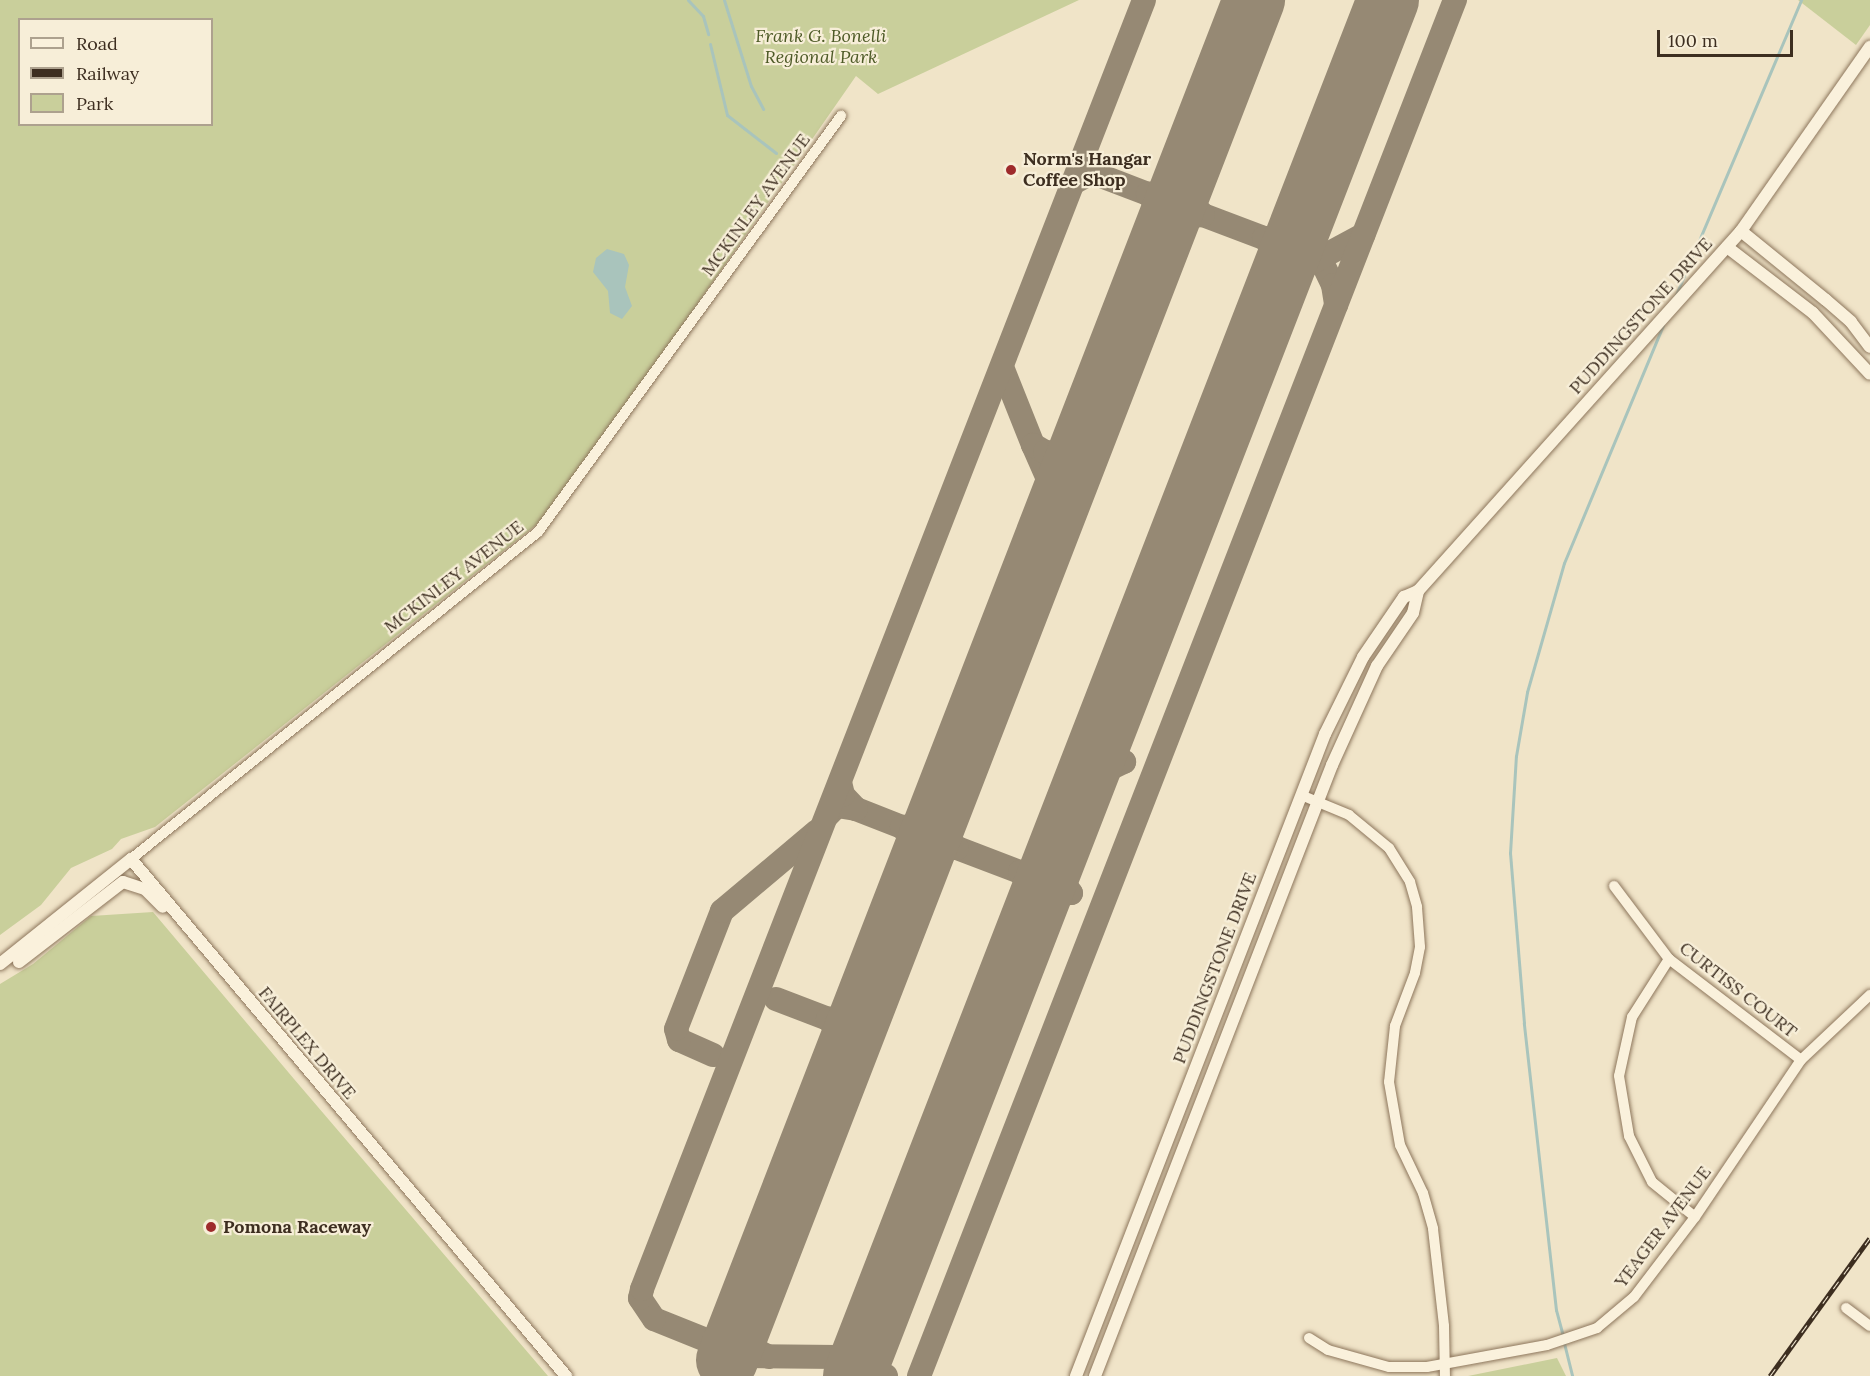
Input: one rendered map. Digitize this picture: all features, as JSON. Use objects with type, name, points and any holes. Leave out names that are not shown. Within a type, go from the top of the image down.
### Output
[{"type":"street","name":"PUDDINGSTONE DRIVE","points":[[1076,1376],[1325,734],[1363,657],[1404,597],[1418,591],[1741,231],[1870,47]]},
{"type":"street","name":"MCKINLEY AVENUE","points":[[131,859],[360,672],[538,532],[841,116]]},
{"type":"street","points":[[1741,231],[1834,307],[1870,347]]},
{"type":"street","points":[[1727,247],[1814,313],[1870,374]]},
{"type":"street","name":"PUDDINGSTONE DRIVE","points":[[1095,1376],[1317,801],[1361,697],[1413,613],[1418,591]]},
{"type":"street","points":[[1301,795],[1349,815],[1389,848],[1410,882],[1417,907],[1420,947],[1415,973],[1395,1026],[1389,1082],[1400,1145],[1429,1211],[1445,1370]]},
{"type":"street","points":[[0,964],[131,859]]},
{"type":"street","name":"FAIRPLEX DRIVE","points":[[131,859],[566,1376]]},
{"type":"street","points":[[0,972],[37,949],[123,882],[145,889],[195,936]]},
{"type":"street","name":"CURTISS COURT","points":[[1614,886],[1669,960],[1801,1060]]},
{"type":"street","points":[[1669,960],[1632,1017],[1618,1076],[1629,1136],[1652,1182],[1695,1217]]},
{"type":"street","name":"YEAGER AVENUE","points":[[1309,1338],[1328,1350],[1389,1367],[1445,1370],[1553,1344],[1597,1328],[1634,1297],[1695,1217],[1801,1060],[1870,995]]},
{"type":"street","points":[[1846,1308],[1870,1326]]},
{"type":"green space","name":"Frank G. Bonelli Regional Park","points":[[0,0],[1079,0],[878,94],[856,76],[580,473],[536,525],[155,827],[121,839],[112,849],[71,868],[41,905],[0,935]]},
{"type":"green space","points":[[1798,0],[1870,0],[1870,25],[1856,45]]},
{"type":"green space","name":"Pomona Raceway","points":[[153,912],[548,1376],[0,1376],[0,984],[33,964],[91,916]]},
{"type":"green space","points":[[1557,1358],[1566,1376],[1468,1376]]},
{"type":"water","points":[[607,249],[624,254],[629,265],[625,287],[632,306],[622,319],[610,313],[608,291],[593,272],[596,258]]},
{"type":"waterway","points":[[688,0],[703,16],[708,34]]},
{"type":"waterway","points":[[724,0],[751,86],[763,109]]},
{"type":"waterway","points":[[1675,297],[1801,0]]},
{"type":"waterway","points":[[710,44],[727,115],[776,153]]},
{"type":"waterway","points":[[1563,1336],[1556,1310],[1524,1023],[1510,853],[1516,756],[1527,692],[1564,563],[1663,325]]},
{"type":"waterway","points":[[1564,1343],[1572,1376]]},
{"type":"taxiway","points":[[886,1376],[838,1357],[746,1356],[654,1319],[640,1298],[1144,0]]},
{"type":"taxiway","points":[[919,1376],[1455,0]]},
{"type":"taxiway","points":[[1073,183],[1088,175],[1101,176],[1089,163],[1086,152]]},
{"type":"taxiway","points":[[1164,233],[1180,217],[1203,215],[1190,201],[1188,172]]},
{"type":"taxiway","points":[[1164,233],[1162,209],[1148,194],[1173,190],[1188,172]]},
{"type":"taxiway","points":[[1101,176],[1148,194]]},
{"type":"taxiway","points":[[1306,212],[1309,235],[1333,285],[1336,305]]},
{"type":"taxiway","points":[[1203,215],[1264,238]]},
{"type":"taxiway","points":[[1275,290],[1280,262],[1274,246],[1264,238],[1282,238],[1303,218]]},
{"type":"taxiway","points":[[1277,286],[1285,277],[1363,235]]},
{"type":"taxiway","points":[[1002,367],[1033,445]]},
{"type":"taxiway","points":[[1052,524],[1055,495],[1033,445],[1045,452],[1064,454],[1085,437]]},
{"type":"taxiway","points":[[1079,796],[1099,774],[1124,762],[1113,761],[1104,754],[1102,738]]},
{"type":"taxiway","points":[[827,816],[837,806],[856,809],[843,795],[840,782]]},
{"type":"taxiway","points":[[856,809],[902,827]]},
{"type":"taxiway","points":[[921,861],[913,837],[902,827],[924,825],[941,812]]},
{"type":"taxiway","points":[[923,857],[941,849],[957,848],[945,838],[939,816]]},
{"type":"taxiway","points":[[713,1055],[679,1040],[676,1029],[722,911],[817,831]]},
{"type":"taxiway","points":[[957,848],[1020,872]]},
{"type":"taxiway","points":[[1035,909],[1033,891],[1020,872],[1040,871],[1056,856]]},
{"type":"taxiway","points":[[1035,909],[1054,894],[1071,893],[1058,875],[1056,856]]},
{"type":"taxiway","points":[[776,999],[828,1019]]},
{"type":"taxiway","points":[[847,1050],[843,1036],[828,1019],[852,1015],[865,1004]]},
{"type":"taxiway","points":[[739,1327],[752,1348],[769,1357]]},
{"type":"runway","points":[[727,1360],[1254,0]]},
{"type":"runway","points":[[854,1376],[1388,0]]},
{"type":"railway","points":[[1770,1376],[1870,1238]]},
{"type":"place","name":"Norm's Hangar Coffee Shop","points":[[1011,170]]},
{"type":"place","name":"Pomona Raceway","points":[[211,1227]]}]
